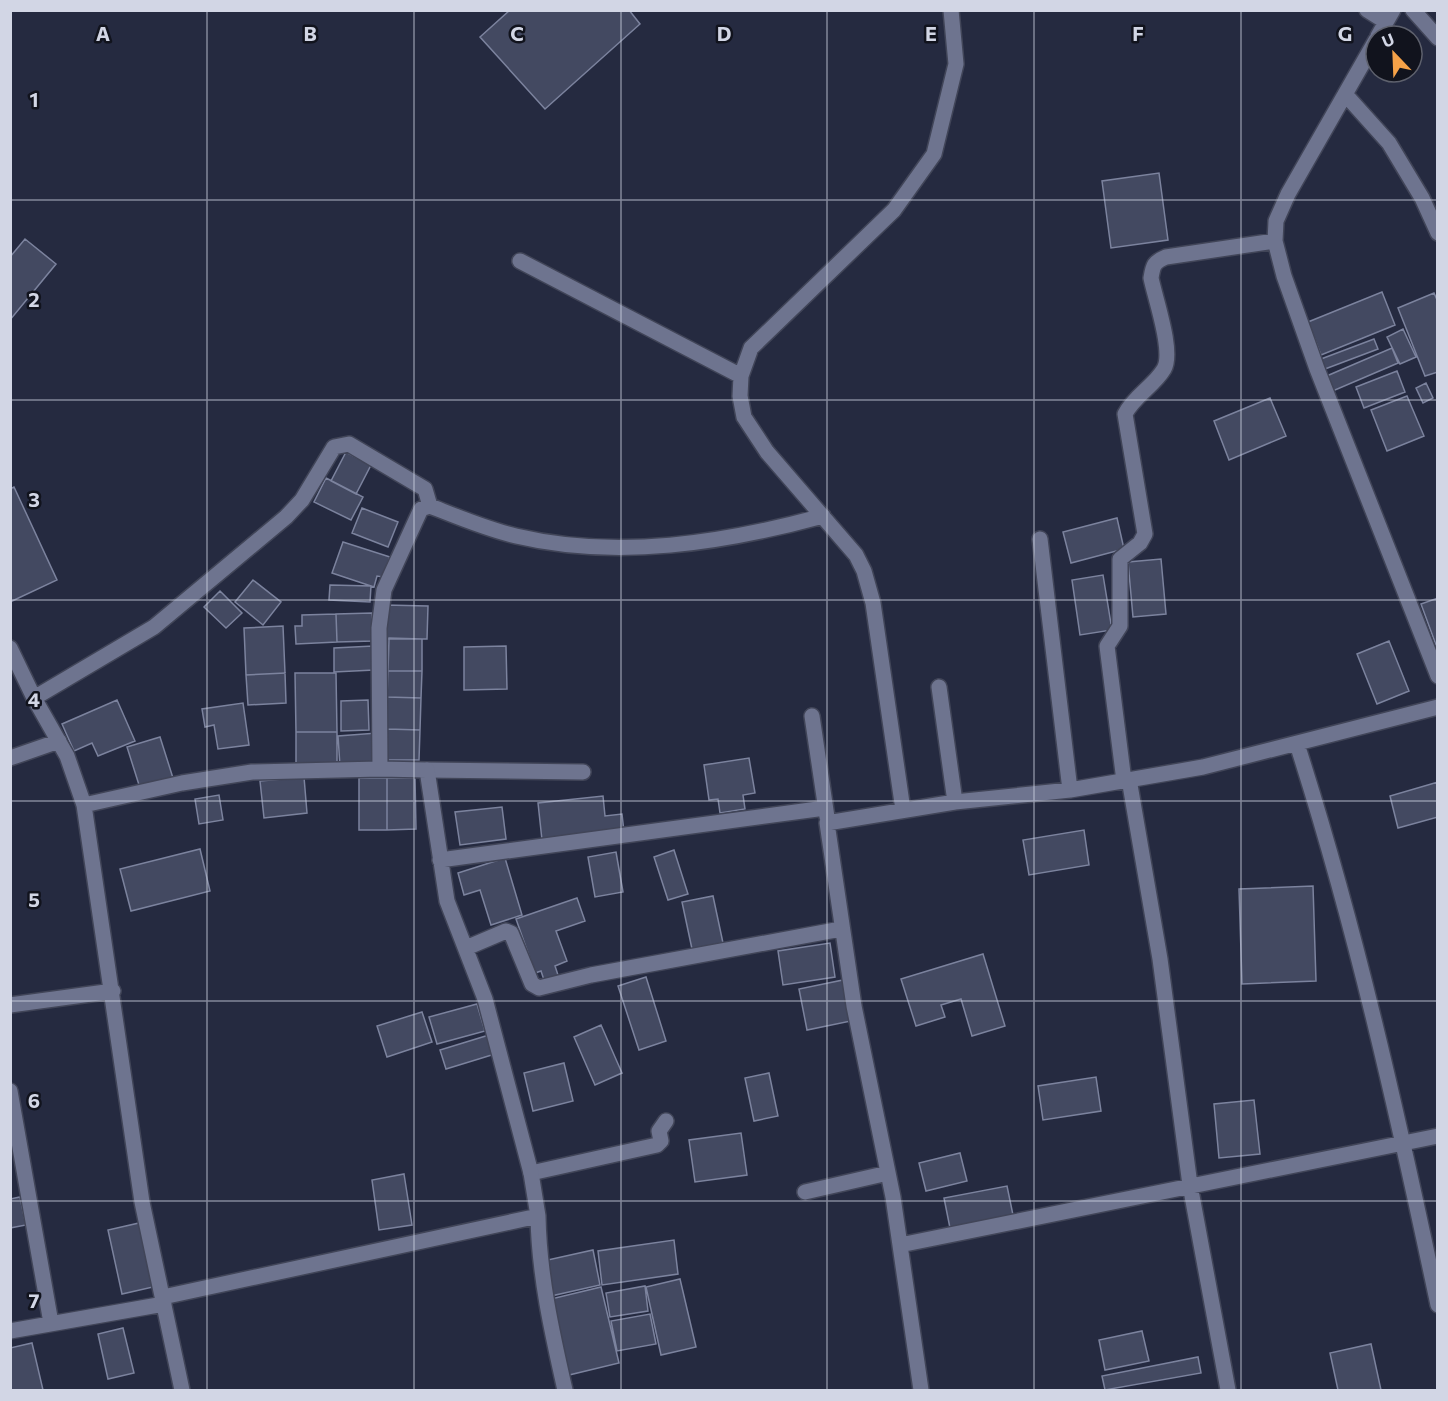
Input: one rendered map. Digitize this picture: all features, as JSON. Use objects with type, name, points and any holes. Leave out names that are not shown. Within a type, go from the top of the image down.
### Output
[{"type":"street","points":[[903,810],[873,603],[864,571],[856,555],[767,452],[744,417],[740,396],[741,376],[751,348],[894,210],[934,154],[956,64],[951,10]]},
{"type":"street","points":[[1367,10],[1390,16]]},
{"type":"street","points":[[1413,10],[1437,38]]},
{"type":"street","points":[[1364,61],[1288,194],[1276,221],[1275,241],[1284,276],[1317,369],[1437,676]]},
{"type":"street","points":[[1345,94],[1389,143],[1422,198],[1437,233]]},
{"type":"street","points":[[1228,1390],[1190,1185],[1160,959],[1127,780],[1107,646],[1120,626],[1120,559],[1140,543],[1145,534],[1125,414],[1132,403],[1164,369],[1167,361],[1151,278],[1153,266],[1156,261],[1166,257],[1275,241]]},
{"type":"street","points":[[520,261],[741,376]]},
{"type":"street","points":[[34,698],[154,627],[286,517],[302,500],[334,447],[338,445],[349,444],[425,489],[430,506]]},
{"type":"street","points":[[381,769],[379,628],[384,590],[421,509],[430,506],[483,527],[518,537],[625,549],[713,540],[781,528],[823,516]]},
{"type":"street","points":[[1040,539],[1070,790]]},
{"type":"street","points":[[10,648],[34,698],[59,741],[84,805],[113,991],[142,1202],[182,1390]]},
{"type":"street","points":[[939,687],[955,802]]},
{"type":"street","points":[[440,860],[1070,790],[1203,767],[1437,707]]},
{"type":"street","points":[[812,716],[841,929],[888,1173],[921,1390]]},
{"type":"street","points":[[10,758],[59,741]]},
{"type":"street","points":[[1297,744],[1345,900],[1368,1004],[1404,1144],[1437,1305]]},
{"type":"street","points":[[84,805],[183,783],[252,772],[381,769],[583,772]]},
{"type":"street","points":[[427,770],[447,902],[485,999],[531,1173],[538,1216],[538,1247],[565,1390]]},
{"type":"street","points":[[466,948],[506,931],[511,933],[532,984],[539,988],[591,975],[841,929]]},
{"type":"street","points":[[10,1005],[113,991]]},
{"type":"street","points":[[10,1090],[51,1323]]},
{"type":"street","points":[[531,1173],[657,1145],[661,1141],[659,1131],[666,1121]]},
{"type":"street","points":[[900,1245],[1437,1137]]},
{"type":"street","points":[[806,1192],[888,1173]]},
{"type":"street","points":[[10,1331],[163,1300],[538,1216]]},
{"type":"building","points":[[510,10],[629,10],[640,24],[545,109],[480,37]]},
{"type":"building","points":[[1159,173],[1168,240],[1111,248],[1102,181]]},
{"type":"building","points":[[25,239],[56,264],[10,320],[10,257]]},
{"type":"building","points":[[1382,292],[1395,325],[1321,355],[1308,322]]},
{"type":"building","points":[[1434,293],[1438,302],[1438,372],[1425,376],[1398,308]]},
{"type":"building","points":[[1403,329],[1416,357],[1400,364],[1387,337]]},
{"type":"building","points":[[1374,339],[1378,349],[1325,369],[1321,359]]},
{"type":"building","points":[[1392,348],[1398,363],[1328,393],[1322,378]]},
{"type":"building","points":[[1397,371],[1405,392],[1364,408],[1356,387]]},
{"type":"building","points":[[1426,383],[1433,398],[1423,403],[1416,388]]},
{"type":"building","points":[[1407,396],[1424,436],[1387,451],[1371,410]]},
{"type":"building","points":[[1270,398],[1286,436],[1229,460],[1214,421]]},
{"type":"building","points":[[346,452],[371,465],[356,494],[331,481]]},
{"type":"building","points":[[326,478],[363,497],[351,520],[314,502]]},
{"type":"building","points":[[14,487],[57,580],[10,602],[10,489]]},
{"type":"building","points":[[362,508],[398,522],[388,547],[352,533]]},
{"type":"building","points":[[1117,518],[1124,549],[1071,563],[1063,532]]},
{"type":"building","points":[[343,542],[390,557],[383,577],[377,576],[374,587],[332,573]]},
{"type":"building","points":[[1161,559],[1166,614],[1133,617],[1128,562]]},
{"type":"building","points":[[1103,575],[1112,630],[1080,635],[1072,580]]},
{"type":"building","points":[[253,580],[281,602],[263,625],[235,602]]},
{"type":"building","points":[[330,585],[371,586],[370,602],[329,600]]},
{"type":"building","points":[[220,591],[242,613],[226,628],[204,607]]},
{"type":"building","points":[[1438,598],[1438,645],[1436,645],[1421,604]]},
{"type":"building","points":[[385,605],[428,606],[427,639],[385,639]]},
{"type":"building","points":[[372,613],[373,641],[337,642],[336,614]]},
{"type":"building","points":[[336,614],[337,642],[296,644],[295,626],[302,626],[302,615]]},
{"type":"building","points":[[283,626],[285,673],[246,675],[244,628]]},
{"type":"building","points":[[389,638],[422,639],[422,671],[388,671]]},
{"type":"building","points":[[1389,641],[1409,691],[1377,704],[1357,654]]},
{"type":"building","points":[[373,646],[374,670],[334,672],[334,648]]},
{"type":"building","points":[[506,646],[507,689],[464,690],[464,647]]},
{"type":"building","points":[[388,671],[422,671],[421,698],[387,697]]},
{"type":"building","points":[[285,673],[286,703],[248,705],[246,675]]},
{"type":"building","points":[[295,673],[336,673],[337,732],[296,732]]},
{"type":"building","points":[[387,697],[421,698],[420,730],[387,729]]},
{"type":"building","points":[[117,700],[135,741],[98,756],[92,743],[74,751],[62,724]]},
{"type":"building","points":[[368,700],[369,730],[341,731],[341,701]]},
{"type":"building","points":[[243,703],[249,745],[218,749],[214,725],[205,727],[202,709]]},
{"type":"building","points":[[387,729],[420,730],[419,760],[386,760]]},
{"type":"building","points":[[296,732],[337,732],[337,763],[296,763]]},
{"type":"building","points":[[377,733],[379,763],[340,766],[338,736]]},
{"type":"building","points":[[160,737],[173,778],[140,788],[127,747]]},
{"type":"building","points":[[749,758],[755,793],[743,795],[745,809],[720,813],[718,799],[709,800],[704,765]]},
{"type":"building","points":[[304,777],[307,813],[264,818],[260,781]]},
{"type":"building","points":[[359,778],[387,778],[387,830],[359,830]]},
{"type":"building","points":[[387,778],[415,778],[416,829],[387,830]]},
{"type":"building","points":[[1438,782],[1438,817],[1398,828],[1390,796]]},
{"type":"building","points":[[219,795],[223,820],[199,824],[195,799]]},
{"type":"building","points":[[603,796],[605,816],[622,814],[624,832],[542,840],[538,803]]},
{"type":"building","points":[[502,807],[506,839],[460,845],[455,812]]},
{"type":"building","points":[[1084,830],[1089,865],[1029,875],[1023,840]]},
{"type":"building","points":[[200,849],[210,891],[131,911],[120,869]]},
{"type":"building","points":[[674,850],[688,894],[668,900],[654,857]]},
{"type":"building","points":[[616,852],[623,892],[595,897],[588,857]]},
{"type":"building","points":[[505,858],[522,915],[491,925],[480,890],[464,895],[458,873]]},
{"type":"building","points":[[1313,886],[1316,981],[1242,984],[1239,889]]},
{"type":"building","points":[[713,896],[723,943],[692,949],[682,902]]},
{"type":"building","points":[[577,898],[585,921],[556,931],[567,961],[555,966],[559,978],[545,983],[541,971],[535,973],[516,919]]},
{"type":"building","points":[[830,943],[835,977],[783,985],[778,951]]},
{"type":"building","points":[[983,954],[1005,1026],[972,1036],[961,999],[941,1005],[945,1017],[916,1026],[901,979]]},
{"type":"building","points":[[646,977],[666,1041],[639,1050],[618,986]]},
{"type":"building","points":[[843,980],[851,1021],[807,1030],[799,989]]},
{"type":"building","points":[[477,1004],[485,1031],[437,1044],[429,1017]]},
{"type":"building","points":[[422,1012],[432,1042],[387,1057],[377,1026]]},
{"type":"building","points":[[601,1025],[622,1073],[595,1085],[574,1037]]},
{"type":"building","points":[[489,1035],[495,1054],[446,1069],[440,1050]]},
{"type":"building","points":[[564,1063],[573,1101],[533,1111],[524,1073]]},
{"type":"building","points":[[769,1073],[778,1116],[754,1121],[745,1078]]},
{"type":"building","points":[[1096,1077],[1101,1111],[1043,1120],[1038,1086]]},
{"type":"building","points":[[1254,1100],[1260,1154],[1219,1158],[1214,1104]]},
{"type":"building","points":[[741,1133],[747,1175],[695,1182],[689,1140]]},
{"type":"building","points":[[960,1153],[967,1181],[926,1191],[919,1163]]},
{"type":"building","points":[[404,1174],[412,1225],[379,1230],[372,1180]]},
{"type":"building","points":[[1007,1186],[1013,1215],[950,1228],[944,1198]]},
{"type":"building","points":[[20,1197],[26,1225],[10,1228],[10,1199]]},
{"type":"building","points":[[139,1223],[153,1287],[122,1294],[108,1230]]},
{"type":"building","points":[[674,1240],[678,1274],[602,1285],[598,1251]]},
{"type":"building","points":[[593,1250],[600,1285],[551,1296],[543,1261]]},
{"type":"building","points":[[680,1279],[696,1347],[661,1355],[646,1287]]},
{"type":"building","points":[[645,1286],[648,1311],[610,1317],[606,1293]]},
{"type":"building","points":[[601,1287],[619,1363],[569,1375],[551,1299]]},
{"type":"building","points":[[650,1314],[656,1344],[617,1351],[611,1321]]},
{"type":"building","points":[[123,1328],[134,1373],[108,1379],[98,1334]]},
{"type":"building","points":[[1142,1331],[1149,1361],[1105,1370],[1099,1340]]},
{"type":"building","points":[[32,1343],[43,1390],[10,1390],[10,1348]]},
{"type":"building","points":[[1371,1344],[1381,1390],[1338,1390],[1330,1353]]},
{"type":"building","points":[[1198,1357],[1201,1373],[1105,1390],[1102,1376]]}]
